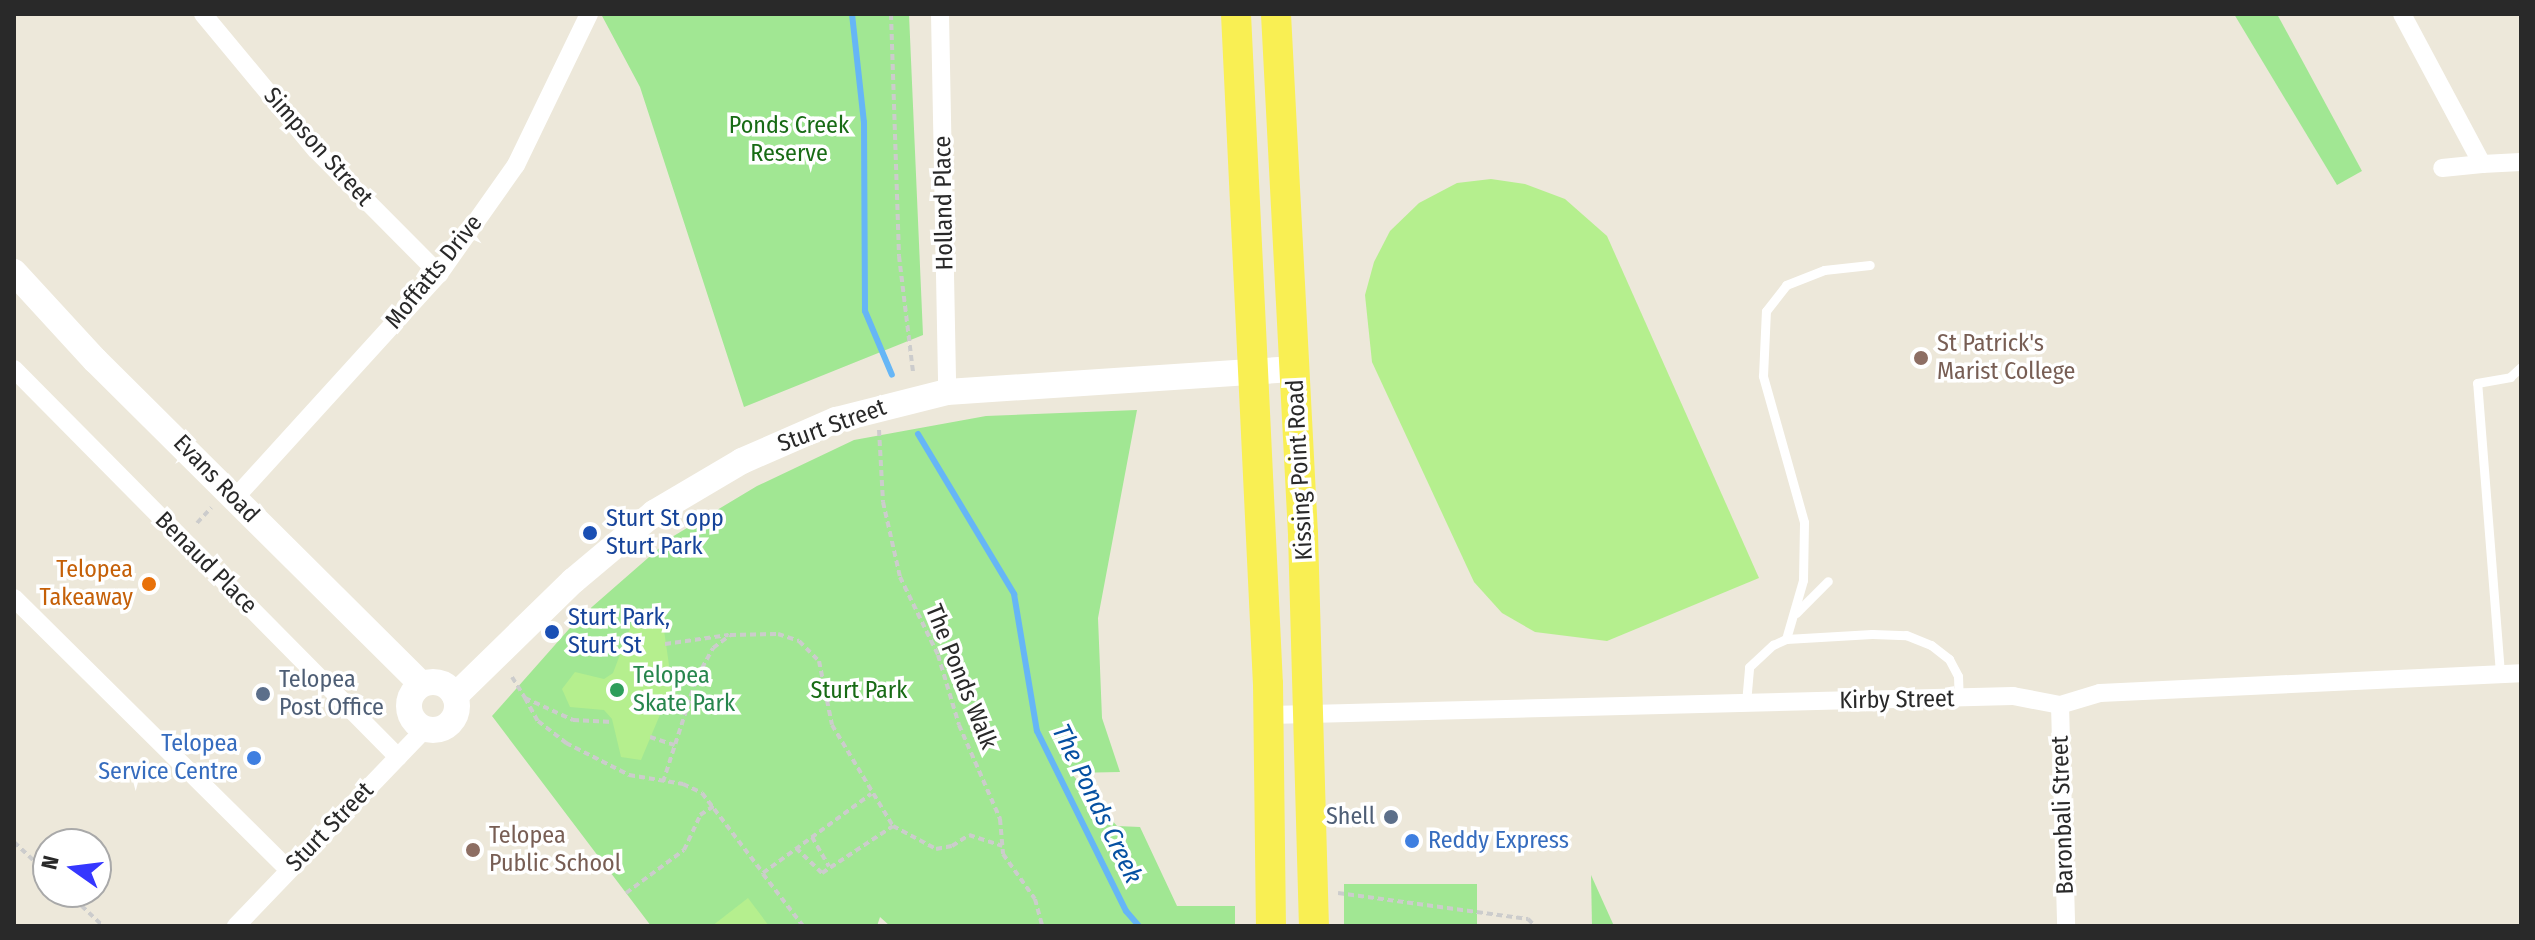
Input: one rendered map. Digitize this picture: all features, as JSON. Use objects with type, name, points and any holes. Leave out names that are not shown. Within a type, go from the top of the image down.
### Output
[{"type":"main road","name":"Kissing Point Road","points":[[1236,14],[1268,715],[1271,926]]},
{"type":"main road","name":"Kissing Point Road","points":[[1276,14],[1295,369],[1314,926]]},
{"type":"street","name":"Simpson Street","points":[[203,14],[316,150],[439,274]]},
{"type":"street","name":"Moffatts Drive","points":[[222,504],[439,274],[516,165],[589,14]]},
{"type":"street","name":"Holland Place","points":[[940,14],[947,392]]},
{"type":"street","points":[[2402,14],[2482,164]]},
{"type":"street","points":[[2442,168],[2521,162]]},
{"type":"street","name":"Evans Road","points":[[14,272],[222,504],[421,684]]},
{"type":"street","name":"Benaud Place","points":[[14,369],[398,757]]},
{"type":"street","name":"Sturt Street","points":[[455,696],[611,547],[701,483],[836,420],[947,392],[1295,369]]},
{"type":"street","points":[[14,598],[288,869]]},
{"type":"street","name":"Kirby Street","points":[[1268,715],[2026,696],[2060,705],[2100,693],[2521,673]]},
{"type":"street","points":[[441,683],[455,696],[450,722],[439,729],[425,729],[408,708],[421,684],[441,683]]},
{"type":"street","name":"Baronbali Street","points":[[2060,705],[2066,926]]},
{"type":"street","name":"Sturt Street","points":[[236,926],[425,729]]},
{"type":"lane","points":[[1786,639],[1803,580],[1804,522],[1763,376],[1766,311],[1786,285],[1824,270],[1870,265]]},
{"type":"lane","points":[[2500,673],[2477,383],[2510,377],[2521,367]]},
{"type":"lane","points":[[1793,615],[1828,581]]},
{"type":"lane","points":[[1746,703],[1749,667],[1761,653],[1786,639],[1906,635],[1949,659],[1958,676],[1959,699]]},
{"type":"path","points":[[891,14],[899,256],[913,372]]},
{"type":"path","name":"The Ponds Walk","points":[[879,429],[883,502],[900,577],[938,655],[959,725],[1000,819],[1002,846],[1035,899],[1042,926]]},
{"type":"path","points":[[197,523],[222,504]]},
{"type":"path","points":[[665,644],[730,635],[778,634],[810,650],[824,674],[832,725],[893,826],[936,849],[952,846],[969,835],[1002,846]]},
{"type":"path","points":[[663,782],[701,668],[730,635]]},
{"type":"path","points":[[512,677],[538,721],[566,743],[629,775],[693,788],[714,806],[803,926]]},
{"type":"path","points":[[525,698],[578,722],[613,722]]},
{"type":"path","points":[[650,737],[675,745]]},
{"type":"path","points":[[763,873],[871,794]]},
{"type":"path","points":[[626,893],[684,850],[700,815],[714,806]]},
{"type":"path","points":[[796,848],[822,873],[893,826]]},
{"type":"path","points":[[812,837],[829,867]]},
{"type":"path","points":[[14,842],[32,859]]},
{"type":"path","points":[[1336,892],[1528,919],[1535,926]]},
{"type":"path","points":[[84,908],[103,926]]},
{"type":"green space","name":"Ponds Creek Reserve","points":[[601,14],[909,14],[923,335],[744,407],[640,87]]},
{"type":"green space","points":[[2234,14],[2277,14],[2362,171],[2337,185]]},
{"type":"green space","points":[[1491,179],[1525,184],[1565,199],[1607,236],[1759,578],[1607,641],[1535,632],[1502,613],[1474,582],[1372,362],[1365,295],[1374,262],[1390,231],[1419,203],[1457,183]]},
{"type":"green space","name":"Sturt Park","points":[[1137,410],[1098,618],[1102,718],[1120,772],[1071,773],[1117,826],[1140,827],[1177,906],[1235,906],[1235,926],[890,926],[880,917],[877,926],[651,926],[492,716],[577,620],[672,537],[757,486],[854,440],[986,416]]},
{"type":"green space","name":"Telopea Skate Park","points":[[634,618],[663,623],[672,686],[641,760],[621,757],[612,719],[604,710],[570,707],[562,689],[575,672],[604,679],[613,673]]},
{"type":"green space","points":[[1591,875],[1614,926],[1592,926]]},
{"type":"green space","points":[[1344,884],[1477,884],[1477,926],[1344,926]]},
{"type":"green space","points":[[748,898],[769,926],[712,926]]},
{"type":"waterway","name":"The Ponds Creek","points":[[852,14],[864,122],[865,311],[892,375]]},
{"type":"waterway","name":"The Ponds Creek","points":[[918,434],[1014,594],[1037,731],[1126,911],[1139,926]]},
{"type":"place","name":"St Patrick's Marist College","points":[[1921,358]]},
{"type":"place","name":"Sturt St opp Sturt Park","points":[[590,533]]},
{"type":"place","name":"Telopea Takeaway","points":[[149,584]]},
{"type":"place","name":"Sturt Park, Sturt St","points":[[552,632]]},
{"type":"place","name":"Telopea Skate Park","points":[[617,690]]},
{"type":"place","name":"Telopea Post Office","points":[[263,694]]},
{"type":"place","name":"Telopea Service Centre","points":[[254,758]]},
{"type":"place","name":"Shell","points":[[1391,817]]},
{"type":"place","name":"Reddy Express","points":[[1412,841]]},
{"type":"place","name":"Telopea Public School","points":[[473,850]]}]
